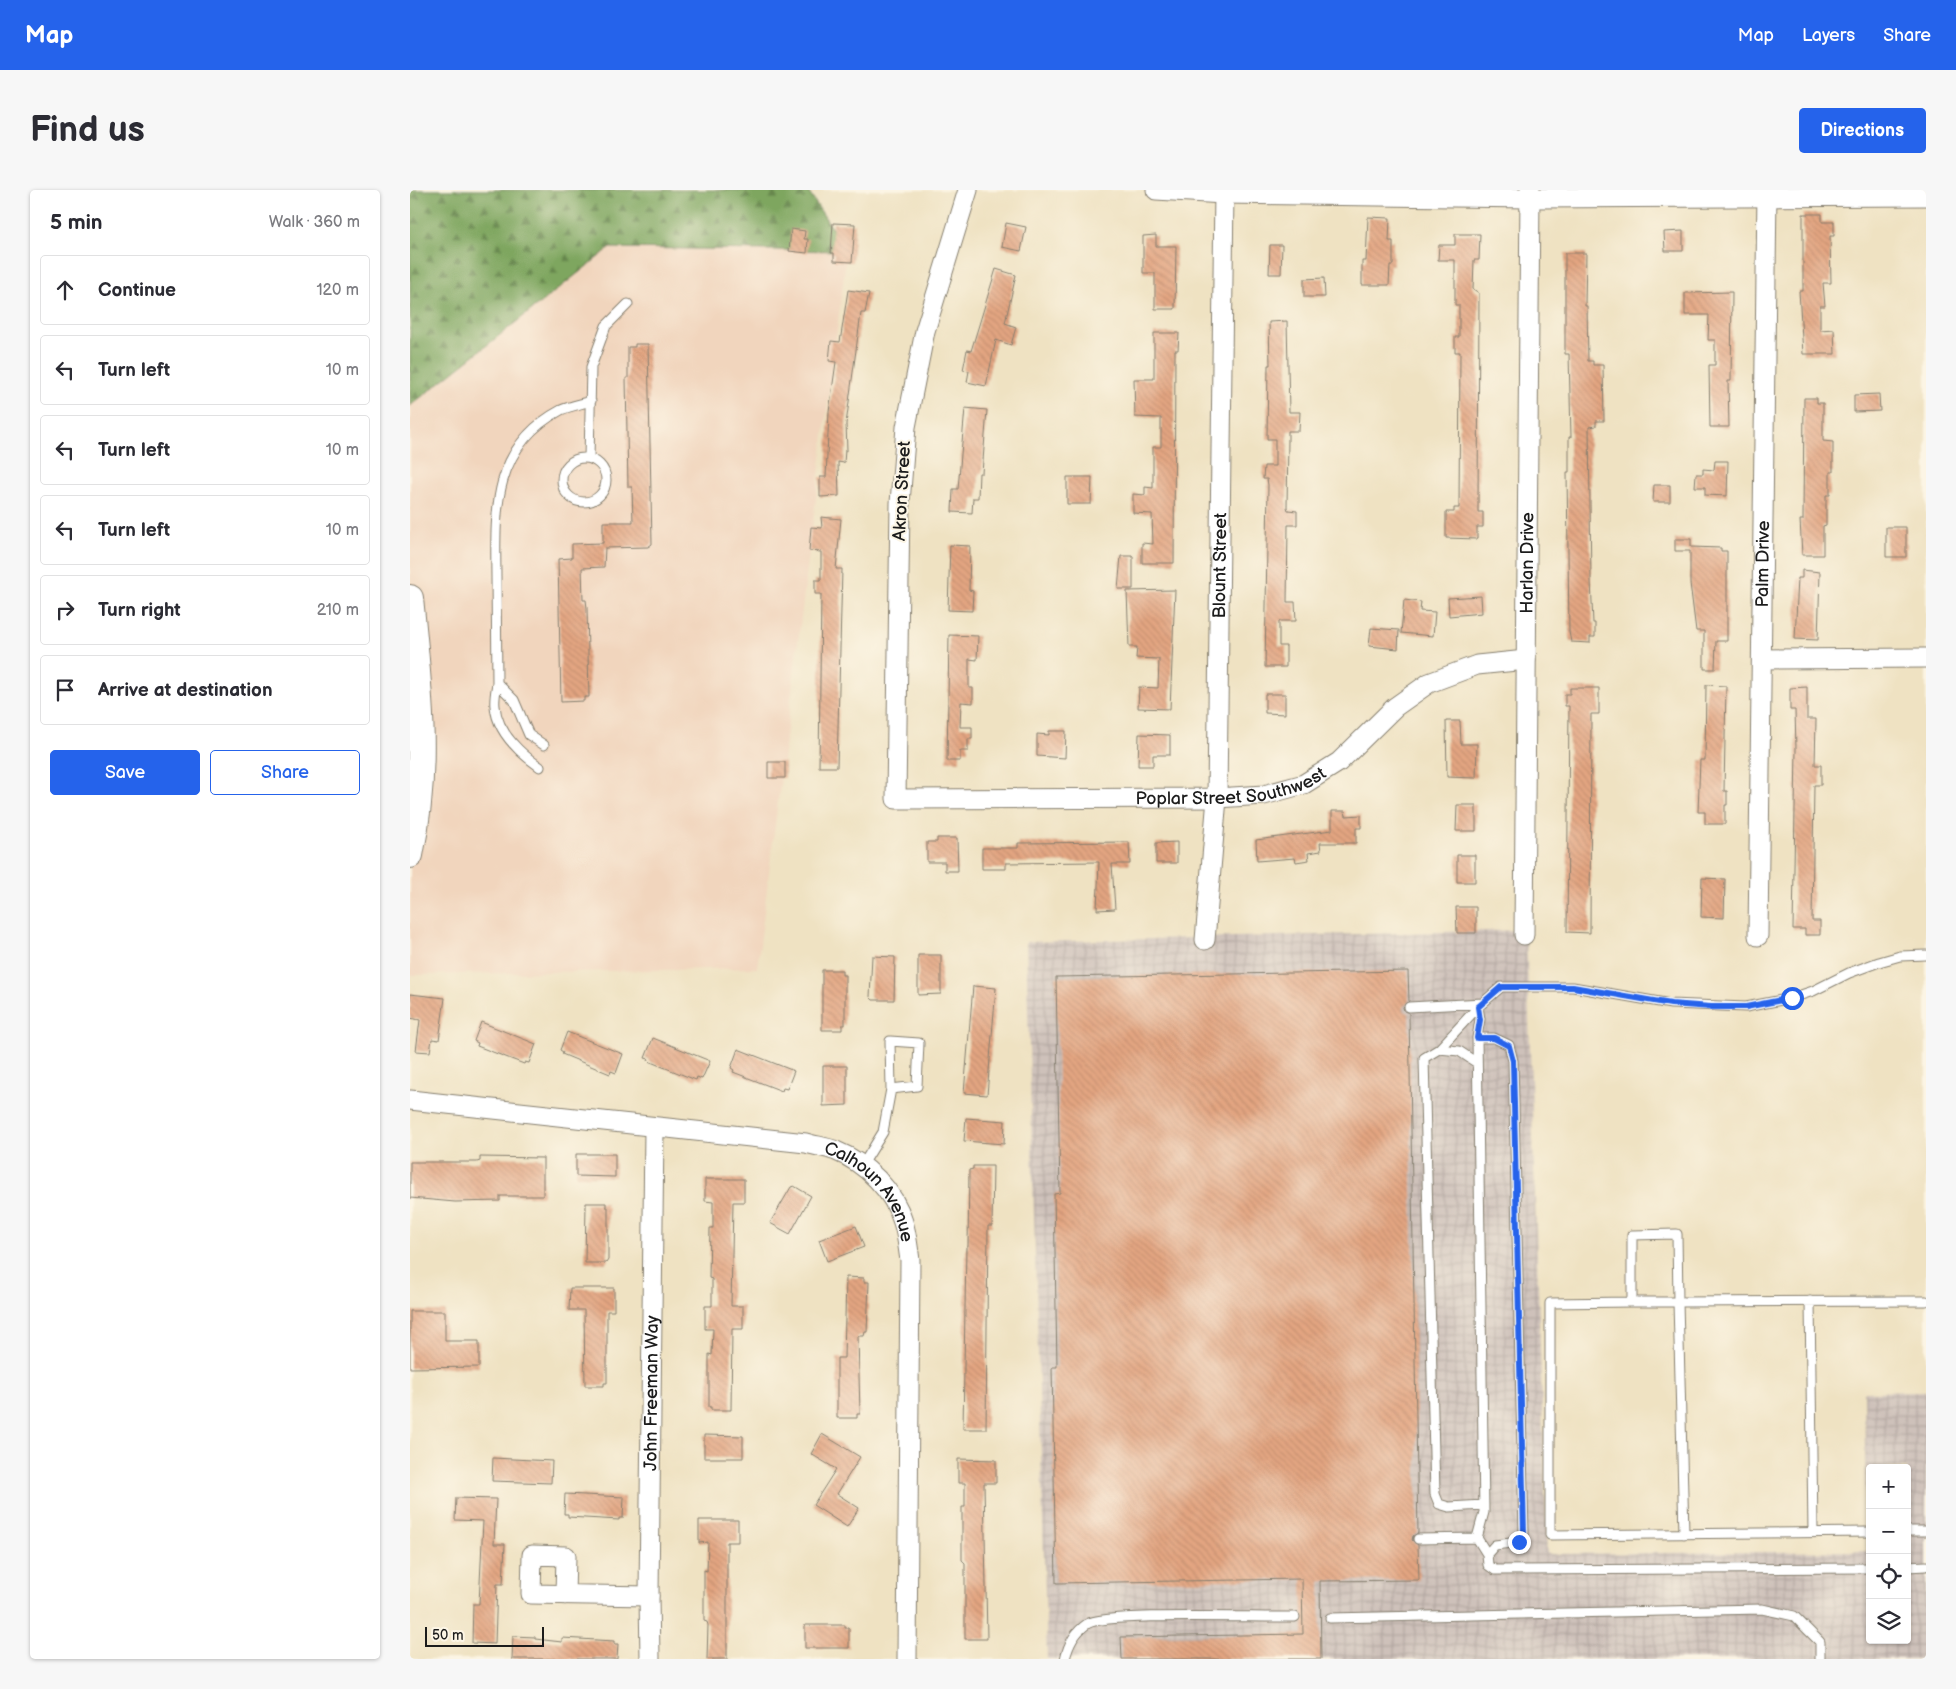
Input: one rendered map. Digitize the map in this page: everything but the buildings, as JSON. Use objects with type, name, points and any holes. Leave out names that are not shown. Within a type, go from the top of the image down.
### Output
[{"type":"main road","points":[[410,598],[422,735],[420,794],[410,856]]},
{"type":"street","name":"Akron Street","points":[[896,799],[900,503],[906,427],[925,331],[968,190]]},
{"type":"street","points":[[1156,190],[1926,196]]},
{"type":"street","name":"Blount Street","points":[[1205,940],[1217,798],[1224,192]]},
{"type":"street","name":"Harlan Drive","points":[[1524,935],[1530,194]]},
{"type":"street","name":"Palm Drive","points":[[1758,936],[1767,194]]},
{"type":"street","points":[[1762,659],[1926,658]]},
{"type":"street","name":"Poplar Street Southwest","points":[[896,799],[1217,798],[1264,795],[1304,784],[1339,762],[1396,706],[1429,683],[1476,665],[1526,660]]},
{"type":"street","name":"Calhoun Avenue","points":[[410,1100],[806,1143],[836,1151],[862,1166],[876,1178],[893,1199],[903,1222],[910,1260],[907,1659]]},
{"type":"street","name":"John Freeman Way","points":[[650,1659],[654,1128]]},
{"type":"street","points":[[565,1595],[649,1596]]},
{"type":"lane","points":[[589,458],[591,367],[606,326],[628,304]]},
{"type":"lane","points":[[540,767],[523,756],[508,738],[495,707],[497,683],[495,517],[500,484],[514,454],[537,426],[563,410],[590,401]]},
{"type":"lane","points":[[589,458],[602,468],[606,484],[596,498],[579,501],[565,492],[562,484],[562,475],[572,461],[589,458]]},
{"type":"lane","points":[[497,683],[514,700],[529,735],[544,745]]},
{"type":"lane","points":[[1484,1505],[1450,1507],[1439,1504],[1435,1494],[1424,1058],[1439,1049],[1480,1005],[1501,987],[1563,987],[1596,990],[1671,1004],[1746,1007],[1792,998],[1813,991],[1849,972],[1879,962],[1900,956],[1926,955]]},
{"type":"lane","points":[[1409,1007],[1480,1005]]},
{"type":"lane","points":[[1480,1005],[1477,1063],[1484,1505],[1477,1538],[1487,1554],[1488,1564],[1495,1570],[1866,1568]]},
{"type":"lane","points":[[1477,1038],[1494,1038],[1509,1046],[1513,1061],[1524,1534],[1519,1542],[1494,1546],[1487,1554]]},
{"type":"lane","points":[[862,1166],[883,1132],[891,1089],[890,1041],[919,1043],[917,1086],[891,1089]]},
{"type":"lane","points":[[1439,1049],[1459,1051],[1477,1063]]},
{"type":"lane","points":[[1632,1302],[1632,1235],[1677,1234],[1684,1534]]},
{"type":"lane","points":[[1810,1301],[1813,1532]]},
{"type":"lane","points":[[1866,1532],[1550,1535],[1550,1304],[1926,1301]]},
{"type":"lane","points":[[1911,1531],[1926,1531]]},
{"type":"lane","points":[[1418,1540],[1477,1538]]},
{"type":"lane","points":[[1911,1567],[1926,1566]]},
{"type":"lane","points":[[1330,1618],[1762,1609],[1794,1616],[1820,1642],[1820,1659]]},
{"type":"lane","points":[[1065,1659],[1068,1644],[1087,1624],[1118,1618],[1295,1617]]},
{"type":"shaded area","points":[[610,248],[847,251],[757,968],[410,975],[410,406]]},
{"type":"shaded area","points":[[1526,930],[1547,1554],[1866,1551],[1866,1644],[1911,1644],[1911,1464],[1866,1464],[1866,1498],[1864,1392],[1926,1391],[1926,1659],[1047,1659],[1026,942]]},
{"type":"green space","points":[[410,190],[807,190],[847,251],[610,248],[410,406]]},
{"type":"route","points":[[1519,1542],[1524,1534],[1513,1061],[1509,1046],[1494,1038],[1477,1038],[1480,1020],[1478,1007],[1501,987],[1525,986],[1573,987],[1671,1004],[1711,1007],[1746,1007],[1792,998]]}]
